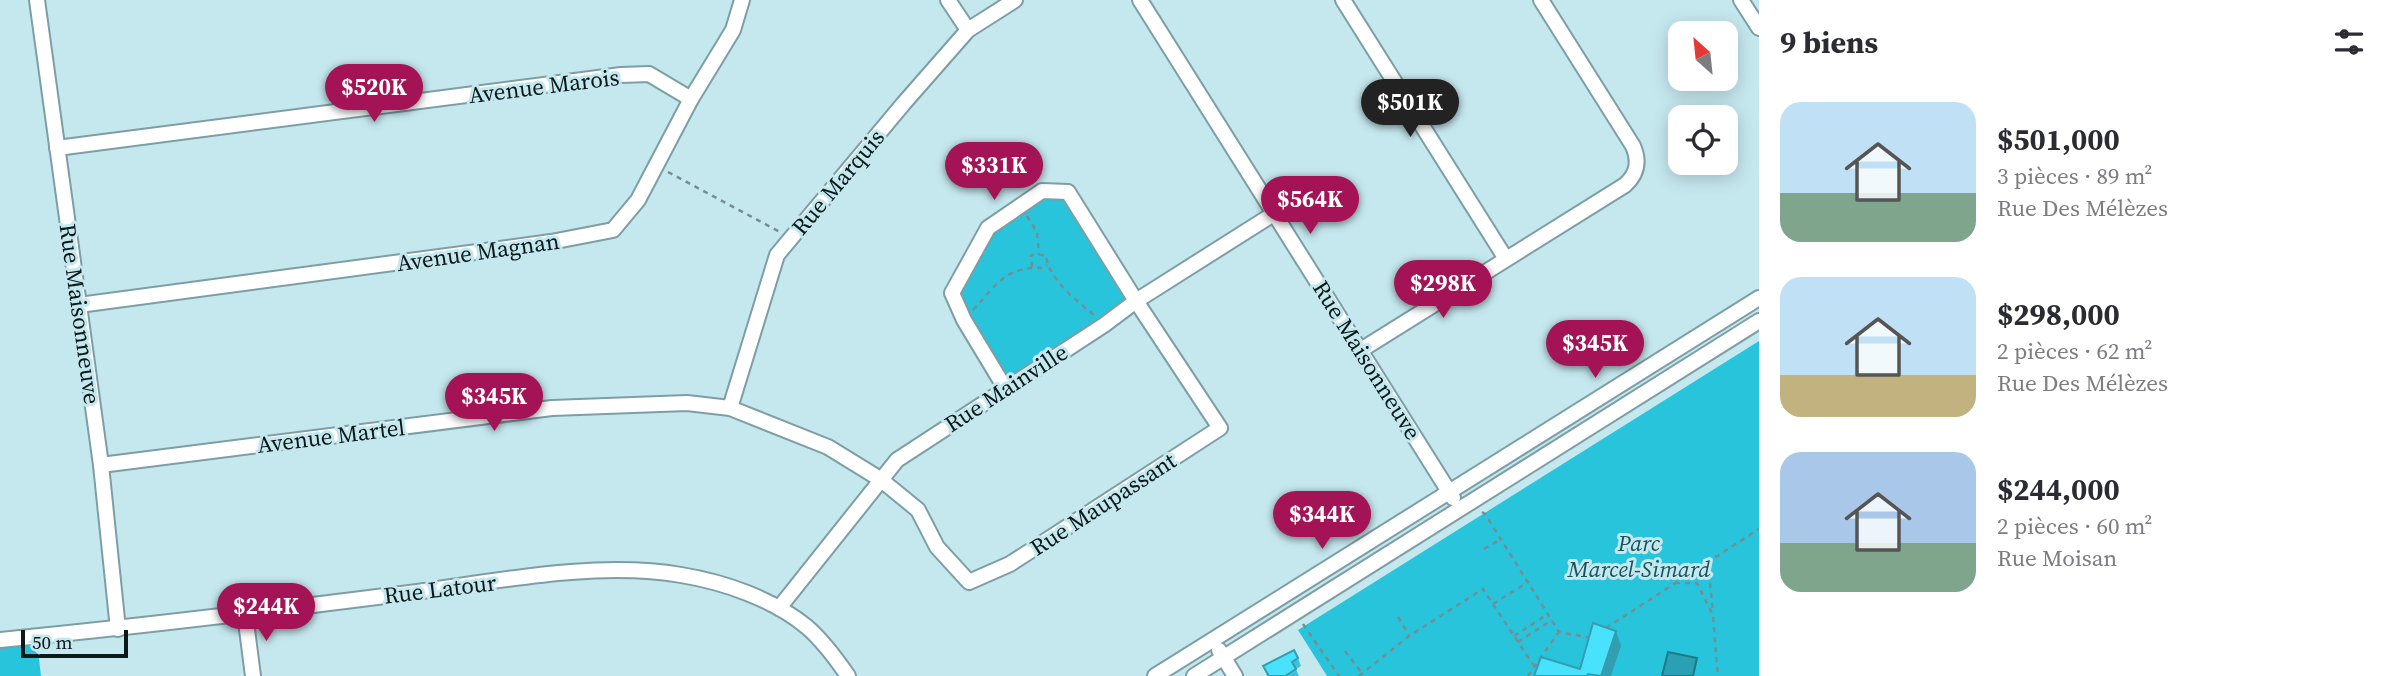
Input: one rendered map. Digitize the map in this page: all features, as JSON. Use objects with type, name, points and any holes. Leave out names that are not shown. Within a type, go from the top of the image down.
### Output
[{"type":"street","name":"Rue Maisonneuve","points":[[37,0],[101,465],[118,629]]},
{"type":"street","name":"Avenue Magnan","points":[[79,305],[551,243],[613,230],[638,200],[691,99],[733,30],[742,0]]},
{"type":"street","points":[[948,0],[968,30]]},
{"type":"street","name":"Rue Marquis","points":[[730,408],[777,255],[968,30],[1015,0]]},
{"type":"street","name":"Rue Maisonneuve","points":[[1140,0],[1459,508]]},
{"type":"street","points":[[1343,0],[1506,259]]},
{"type":"street","points":[[1361,350],[1625,185],[1634,174],[1637,155],[1633,146],[1541,0]]},
{"type":"street","points":[[1741,0],[1759,28]]},
{"type":"street","name":"Avenue Marois","points":[[57,148],[621,75],[649,74],[691,99]]},
{"type":"street","points":[[1006,388],[964,320],[952,293],[988,228],[1021,205],[1042,191],[1068,192],[1136,301]]},
{"type":"street","name":"Rue Mainville","points":[[779,608],[897,460],[1104,325],[1136,301],[1275,213]]},
{"type":"street","points":[[1155,676],[1759,298]]},
{"type":"street","name":"Rue Maupassant","points":[[880,480],[918,510],[937,547],[969,582],[1010,564],[1220,428],[1136,301]]},
{"type":"street","points":[[1194,676],[1759,321]]},
{"type":"street","name":"Avenue Martel","points":[[101,465],[552,408],[687,403],[730,408],[828,447],[880,480]]},
{"type":"street","name":"Rue Latour","points":[[0,640],[245,614],[558,574],[626,570],[681,575],[733,588],[779,608],[808,628],[844,674]]},
{"type":"street","points":[[245,614],[253,676]]},
{"type":"street","points":[[1213,640],[1235,676]]},
{"type":"path","points":[[656,165],[792,238]]},
{"type":"path","points":[[1021,205],[1037,232],[1039,255]]},
{"type":"path","points":[[1032,267],[1031,255],[1046,255],[1047,265],[1070,294],[1104,325]]},
{"type":"path","points":[[964,320],[1007,273],[1032,267],[1044,268],[1047,265]]},
{"type":"path","points":[[1482,512],[1559,632],[1591,638],[1759,529]]},
{"type":"path","points":[[1485,549],[1501,539]]},
{"type":"path","points":[[1708,562],[1718,676]]},
{"type":"path","points":[[1493,604],[1528,582]]},
{"type":"path","points":[[1675,583],[1697,583],[1713,615]]},
{"type":"path","points":[[1345,651],[1361,675],[1409,636],[1483,589],[1534,666]]},
{"type":"path","points":[[1295,612],[1339,676]]},
{"type":"path","points":[[1514,636],[1548,614]]},
{"type":"path","points":[[1398,617],[1409,636]]},
{"type":"path","points":[[1518,642],[1552,620]]},
{"type":"path","points":[[1528,676],[1559,632]]},
{"type":"green space","points":[[1042,191],[1068,192],[1136,301],[1005,388],[952,293],[988,228]]},
{"type":"green space","name":"Parc Marcel-Simard","points":[[1759,341],[1759,676],[1327,676],[1298,630]]},
{"type":"green space","points":[[37,642],[41,676],[0,676],[0,647]]},
{"type":"shaded area","points":[[1668,652],[1697,658],[1693,676],[1662,676]]},
{"type":"building","points":[[1593,623],[1616,631],[1601,676],[1534,676],[1541,657],[1580,669]]},
{"type":"building","points":[[1294,650],[1298,658],[1292,662],[1296,669],[1285,676],[1269,676],[1263,666]]}]
